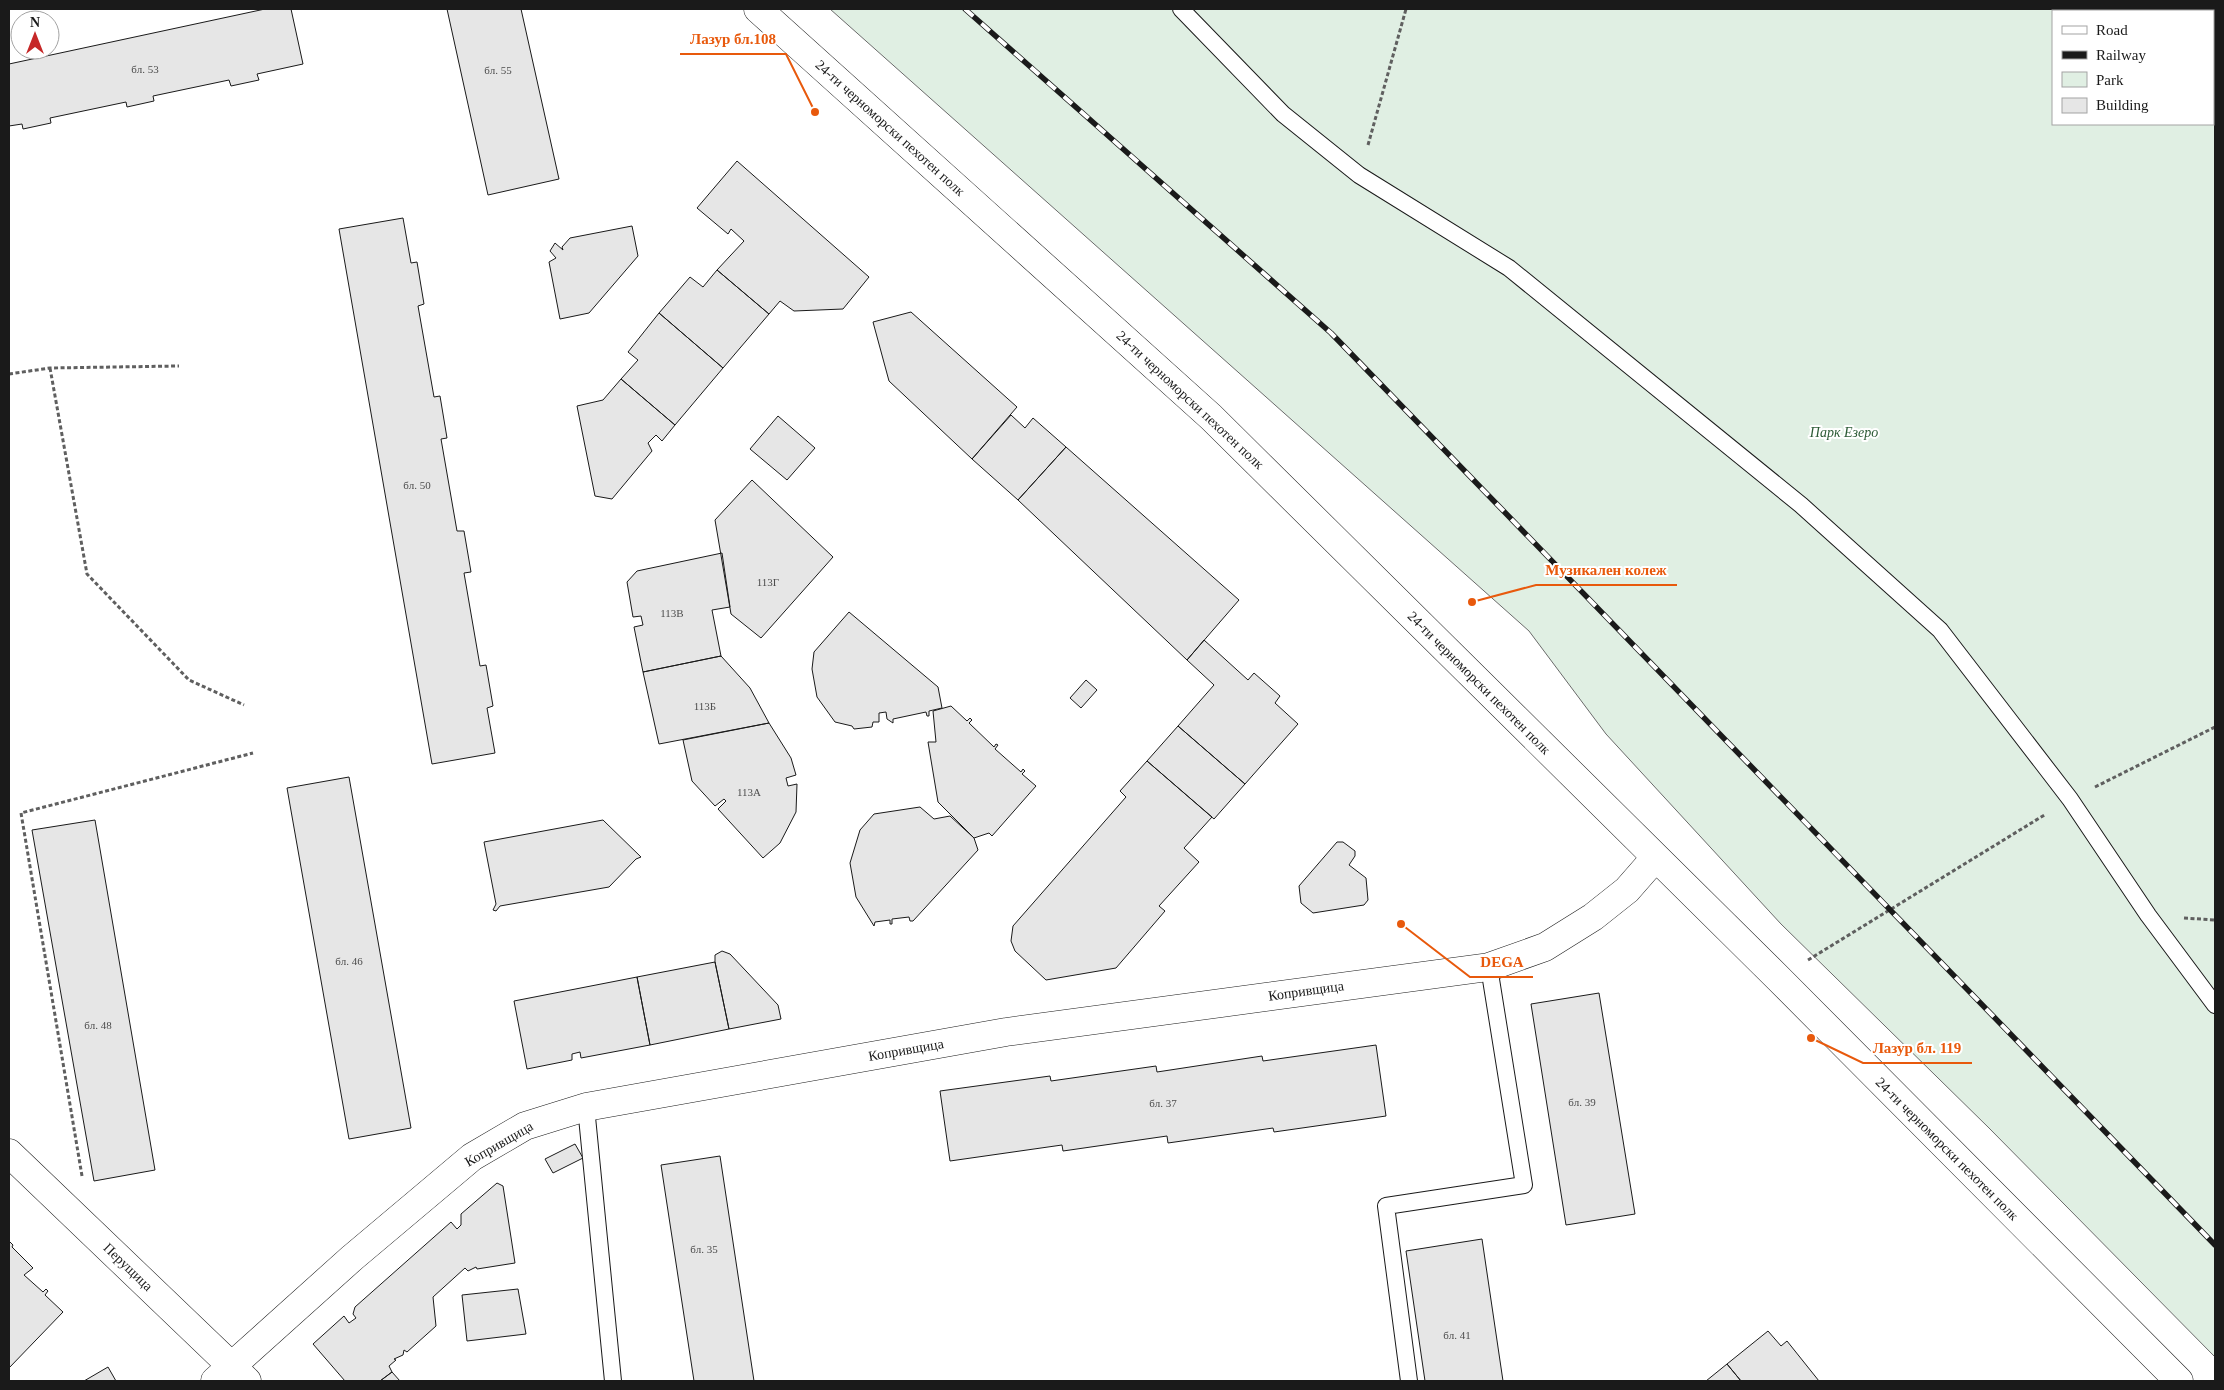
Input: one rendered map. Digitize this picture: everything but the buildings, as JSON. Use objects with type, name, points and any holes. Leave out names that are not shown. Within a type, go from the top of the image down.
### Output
[{"type":"main road","name":"24-ти черноморски пехотен полк","points":[[758,9],[1211,417],[1778,978],[2179,1381]]},
{"type":"main road","name":"Копривщица","points":[[231,1376],[352,1258],[472,1157],[525,1126],[586,1107],[1006,1032],[1488,967],[1545,947],[1592,917],[1627,890],[1655,858]]},
{"type":"main road","name":"Перущица","points":[[9,1153],[231,1376]]},
{"type":"lane","points":[[1181,9],[1283,114],[1359,175],[1509,268],[1802,505],[1940,630],[2070,799],[2148,915],[2215,1005]]},
{"type":"lane","points":[[1409,1381],[1386,1206],[1524,1185],[1488,967]]},
{"type":"lane","points":[[586,1107],[613,1381]]},
{"type":"path","points":[[1359,175],[1406,9]]},
{"type":"path","points":[[9,374],[50,368],[179,366]]},
{"type":"path","points":[[50,368],[87,574],[189,680],[244,705]]},
{"type":"path","points":[[1778,978],[2070,799],[2215,727]]},
{"type":"path","points":[[83,1181],[21,813],[253,753]]},
{"type":"green space","name":"Парк Езеро","points":[[830,9],[2215,9],[2215,1357],[1989,1128],[1781,924],[1606,734],[1529,631]]},
{"type":"railway","points":[[965,9],[1331,333],[2215,1245]]},
{"type":"place","name":"Лазур бл.108","points":[[815,112]]},
{"type":"place","name":"Музикален колеж","points":[[1472,602]]},
{"type":"place","name":"DEGA","points":[[1401,924]]},
{"type":"place","name":"Лазур бл. 119","points":[[1811,1038]]}]
